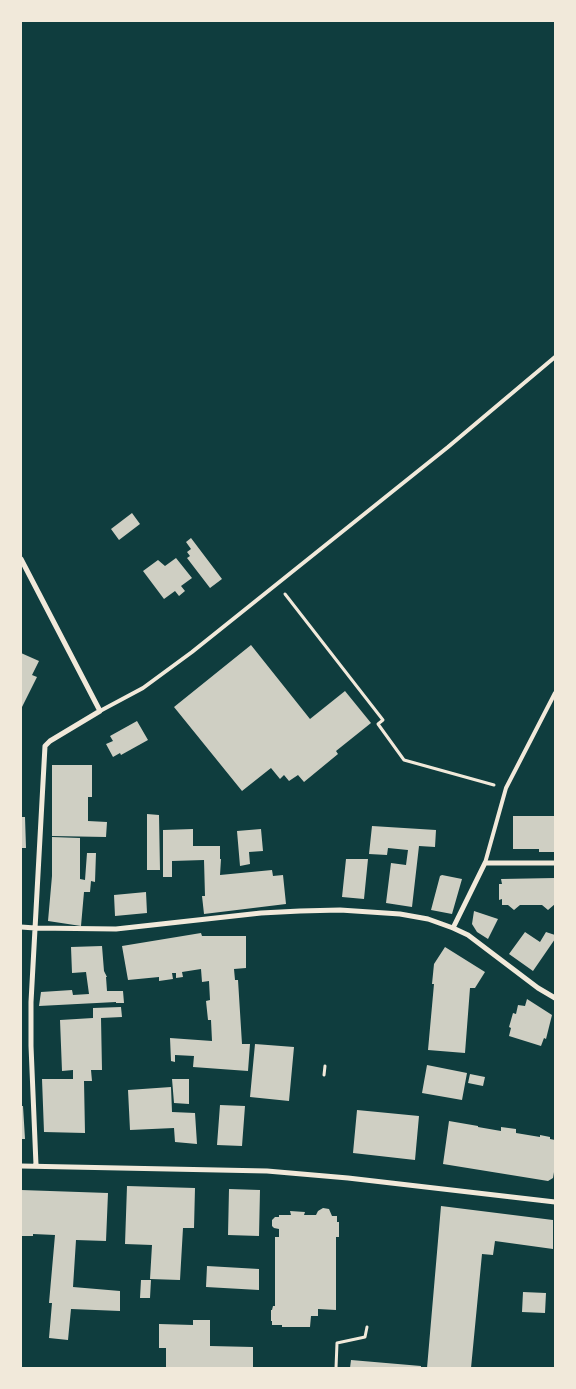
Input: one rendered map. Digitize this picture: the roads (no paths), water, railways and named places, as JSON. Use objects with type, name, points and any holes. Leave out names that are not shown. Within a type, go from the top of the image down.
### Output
[{"type":"street","points":[[21,559],[100,711],[50,741],[45,746],[31,1002],[36,1165]]},
{"type":"street","points":[[453,928],[485,862],[555,863]]},
{"type":"street","points":[[21,927],[116,929],[261,913],[300,911],[340,910],[400,914],[428,919],[468,935],[538,988],[555,998]]},
{"type":"street","points":[[21,1166],[268,1171],[358,1179],[555,1202]]},
{"type":"lane","points":[[100,711],[143,688],[192,652],[448,447],[555,357]]},
{"type":"lane","points":[[485,862],[506,788],[555,693]]}]
